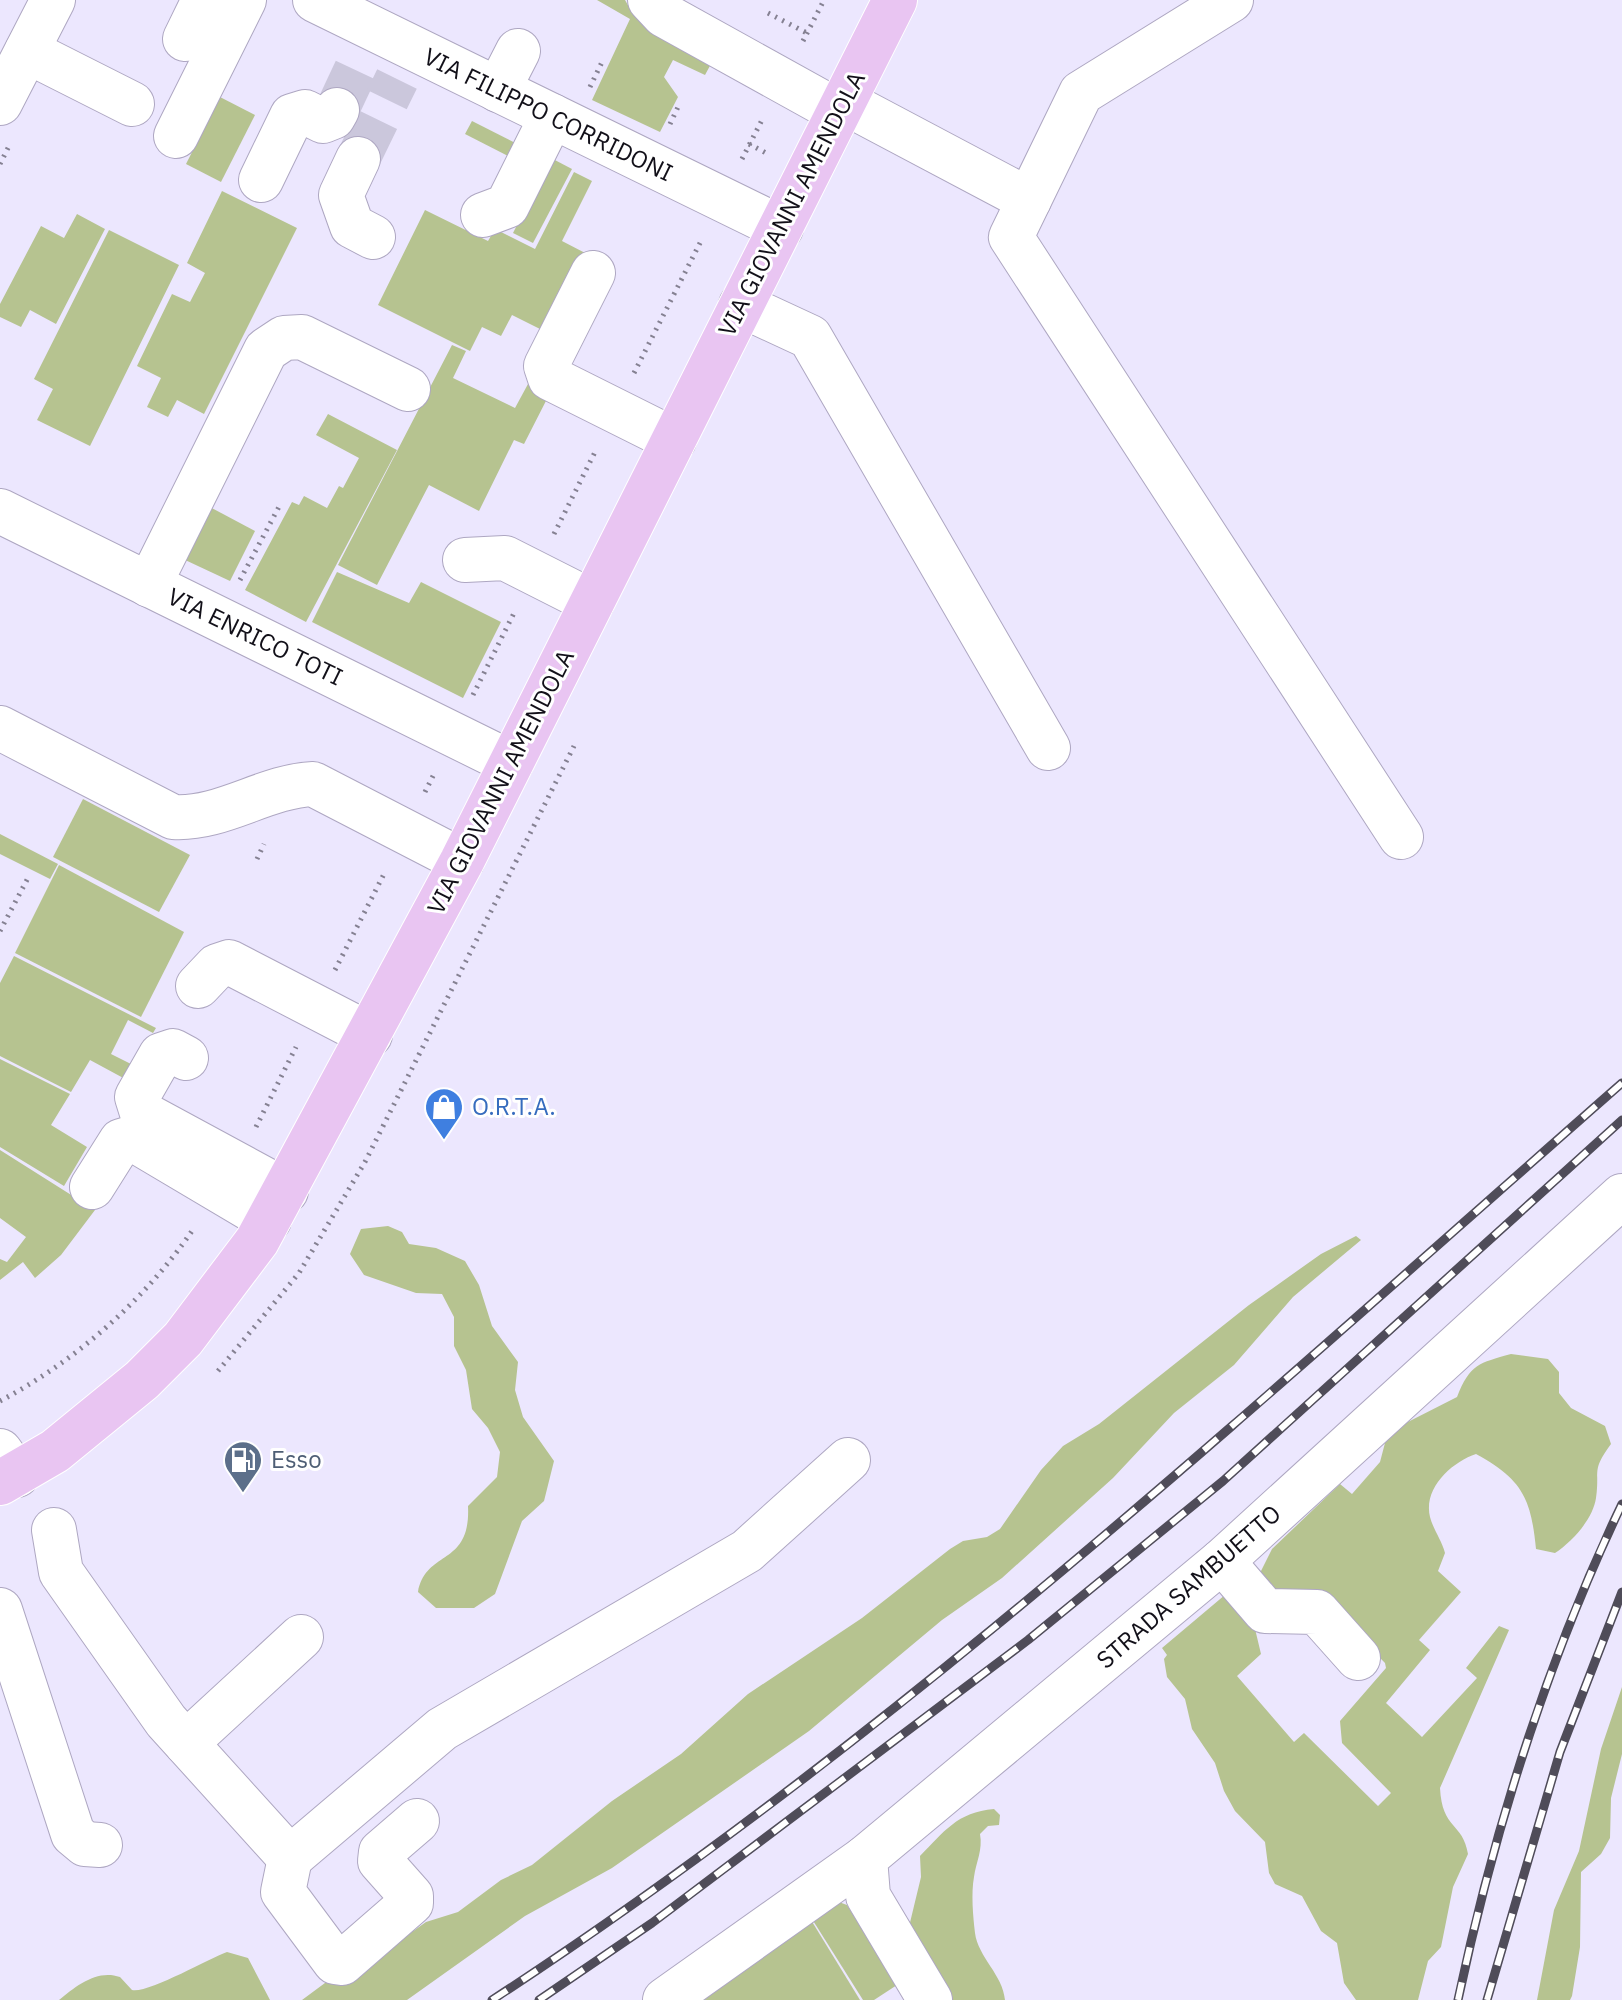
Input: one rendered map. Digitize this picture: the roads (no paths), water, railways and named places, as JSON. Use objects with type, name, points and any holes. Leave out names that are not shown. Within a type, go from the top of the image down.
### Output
[{"type":"main road","name":"VIA GIOVANNI AMENDOLA","points":[[6,1470],[98,1419],[142,1380],[224,1289],[278,1206],[462,861],[895,0]]},
{"type":"street","points":[[53,0],[11,72],[132,104]]},
{"type":"street","points":[[185,39],[204,0]]},
{"type":"street","points":[[176,136],[244,0]]},
{"type":"street","points":[[650,0],[664,15],[1029,200]]},
{"type":"street","points":[[1231,0],[1081,93],[1011,237],[1401,837]]},
{"type":"street","name":"VIA FILIPPO CORRIDONI","points":[[324,2],[386,55],[498,90],[781,228]]},
{"type":"street","points":[[498,90],[518,51]]},
{"type":"street","points":[[261,180],[292,116],[305,112],[323,121],[333,117],[337,110]]},
{"type":"street","points":[[483,215],[507,206],[552,116]]},
{"type":"street","points":[[358,159],[341,195],[352,226],[373,237]]},
{"type":"street","points":[[593,273],[546,366],[550,378],[674,440]]},
{"type":"street","points":[[741,305],[810,337],[1048,748]]},
{"type":"street","points":[[149,585],[266,350],[284,338],[302,337],[408,389]]},
{"type":"street","name":"VIA ENRICO TOTI","points":[[0,511],[511,763]]},
{"type":"street","points":[[465,560],[505,558],[592,602]]},
{"type":"street","points":[[0,728],[173,817],[195,818],[291,785],[313,784],[462,861]]},
{"type":"street","points":[[198,986],[217,966],[229,962],[370,1035]]},
{"type":"street","points":[[186,1058],[173,1051],[161,1055],[137,1097],[142,1113],[278,1206]]},
{"type":"street","points":[[92,1187],[121,1141],[131,1138],[278,1206]]},
{"type":"street","name":"STRADA SAMBUETTO","points":[[673,1998],[865,1858],[1222,1561],[1622,1196]]},
{"type":"street","points":[[417,1821],[381,1852],[380,1861],[411,1896],[411,1903],[342,1963],[335,1962],[283,1892],[290,1858],[442,1729],[747,1551],[848,1460]]},
{"type":"street","points":[[54,1530],[61,1572],[166,1721],[290,1858]]},
{"type":"street","points":[[1222,1561],[1265,1611],[1317,1612],[1358,1658]]},
{"type":"street","points":[[0,1610],[73,1834],[85,1844],[100,1845]]},
{"type":"street","points":[[186,1743],[301,1637]]},
{"type":"street","points":[[865,1858],[868,1896],[930,2000]]},
{"type":"tunnel","points":[[337,110],[360,61]]},
{"type":"tunnel","points":[[358,159],[397,79]]},
{"type":"railway","points":[[492,2000],[642,1898],[789,1790],[932,1678],[1212,1443],[1622,1083]]},
{"type":"railway","points":[[539,2000],[652,1923],[1028,1640],[1223,1481],[1622,1120]]},
{"type":"railway","points":[[1458,2000],[1488,1873],[1525,1747],[1570,1624],[1622,1504]]},
{"type":"railway","points":[[1487,2000],[1560,1752],[1622,1592]]},
{"type":"place","name":"O.R.T.A.","points":[[444,1141]]},
{"type":"place","name":"Esso","points":[[243,1494]]}]
